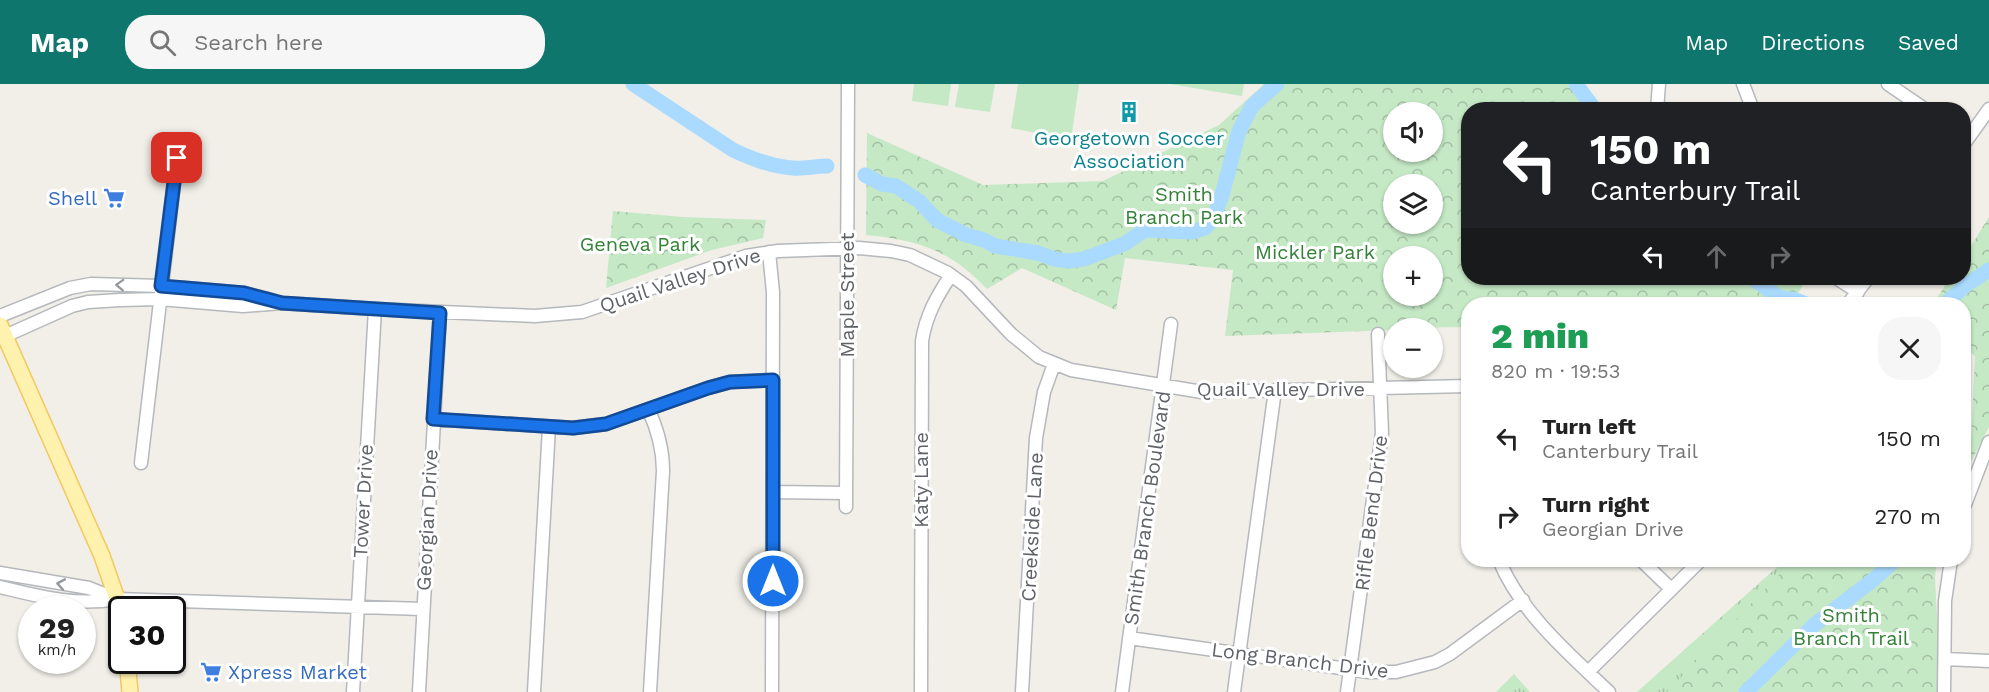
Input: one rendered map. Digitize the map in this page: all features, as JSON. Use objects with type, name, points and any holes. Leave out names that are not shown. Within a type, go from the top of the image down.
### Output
[{"type":"main road","points":[[3,331],[102,556],[116,596]]},
{"type":"main road","points":[[128,674],[130,692]]},
{"type":"street","name":"Maple Street","points":[[846,507],[848,84]]},
{"type":"street","points":[[1657,102],[1659,84]]},
{"type":"street","points":[[1743,84],[1750,102]]},
{"type":"street","points":[[1888,84],[1914,102]]},
{"type":"street","points":[[1971,132],[1989,109]]},
{"type":"street","points":[[141,463],[177,158]]},
{"type":"street","name":"Quail Valley Drive","points":[[0,316],[80,285],[101,284],[243,306],[282,303],[440,313],[535,315],[582,312],[746,256],[769,252],[847,248],[891,251],[910,255],[935,265],[966,286],[1011,334],[1039,357],[1071,370],[1203,392],[1461,386]]},
{"type":"street","points":[[769,252],[773,292],[772,692]]},
{"type":"street","name":"Katy Lane","points":[[921,692],[922,341],[924,323],[930,309],[951,274]]},
{"type":"street","points":[[1847,285],[1858,292]]},
{"type":"street","points":[[1854,297],[1863,285]]},
{"type":"street","name":"Quail Valley Drive","points":[[3,331],[87,302],[161,293]]},
{"type":"street","name":"Tower Drive","points":[[353,692],[375,309]]},
{"type":"street","name":"Georgian Drive","points":[[419,692],[440,313]]},
{"type":"street","name":"Smith Branch Boulevard","points":[[1122,692],[1171,324]]},
{"type":"street","name":"Rifle Bend Drive","points":[[1347,692],[1382,433],[1378,334]]},
{"type":"street","name":"Creekside Lane","points":[[1022,692],[1036,438],[1044,392],[1054,364]]},
{"type":"street","points":[[433,419],[573,428],[606,424],[719,385],[773,380]]},
{"type":"street","points":[[1234,692],[1275,390]]},
{"type":"street","points":[[648,409],[658,431],[663,451],[650,692]]},
{"type":"street","points":[[534,692],[549,427]]},
{"type":"street","points":[[1971,489],[1989,442]]},
{"type":"street","points":[[774,492],[846,493]]},
{"type":"street","points":[[1502,567],[1523,600],[1552,637],[1609,692]]},
{"type":"street","points":[[1648,567],[1671,589]]},
{"type":"street","points":[[1588,672],[1694,567]]},
{"type":"street","points":[[1944,692],[1945,601],[1950,567]]},
{"type":"street","points":[[0,573],[89,588],[109,596]]},
{"type":"street","points":[[0,588],[49,599],[92,603],[108,600]]},
{"type":"street","name":"Long Branch Drive","points":[[1129,638],[1381,673],[1396,672],[1435,662],[1450,654],[1523,600]]},
{"type":"street","points":[[186,601],[422,609]]},
{"type":"street","points":[[1945,659],[1989,662]]},
{"type":"green space","points":[[914,84],[951,84],[948,106],[912,101]]},
{"type":"green space","points":[[959,84],[995,84],[990,112],[955,107]]},
{"type":"green space","points":[[1018,84],[1079,84],[1071,140],[1011,128]]},
{"type":"green space","points":[[1170,84],[1244,84],[1242,96]]},
{"type":"green space","points":[[1264,84],[1581,84],[1599,102],[1461,102],[1461,285],[1803,285],[1796,297],[1461,297],[1461,327],[1443,327],[1443,318],[1383,318],[1383,330],[1225,336],[1233,270],[1125,258],[1116,310],[1022,268],[987,289],[960,265],[932,249],[902,240],[866,235],[867,133],[983,185],[1103,181],[1219,125]]},
{"type":"green space","name":"Geneva Park","points":[[613,211],[683,217],[766,220],[763,238],[712,250],[606,288]]},
{"type":"green space","points":[[1989,217],[1989,427],[1971,462],[1975,356],[1971,353],[1971,297],[1938,297],[1945,285],[1971,285],[1971,246]]},
{"type":"green space","points":[[1777,567],[1830,567],[1748,692],[1637,692]]},
{"type":"green space","name":"Smith Branch Trail","points":[[1786,567],[1936,567],[1937,692],[1667,692]]},
{"type":"green space","points":[[1514,674],[1530,692],[1496,692]]},
{"type":"waterway","points":[[633,84],[733,150],[747,156],[785,167],[827,166]]},
{"type":"waterway","points":[[865,175],[882,184],[896,186],[919,201],[937,220],[966,235],[995,246],[1038,253],[1054,259],[1069,261],[1084,259],[1124,244],[1145,230],[1192,232],[1205,228],[1213,219],[1222,195],[1239,131],[1252,106],[1277,84]]},
{"type":"waterway","points":[[1576,84],[1589,102]]},
{"type":"waterway","points":[[1971,282],[1989,270]]},
{"type":"waterway","points":[[1762,285],[1779,297]]},
{"type":"waterway","points":[[1953,297],[1966,285]]},
{"type":"waterway","points":[[1746,692],[1814,625],[1887,567]]},
{"type":"place","name":"Georgetown Soccer Association","points":[[1129,112]]},
{"type":"place","name":"Shell","points":[[114,198]]},
{"type":"place","name":"Xpress Market","points":[[211,672]]},
{"type":"route","points":[[177,158],[161,286],[244,293],[282,303],[440,313],[433,419],[573,428],[606,424],[730,382],[773,380],[773,581]]},
{"type":"park label","name":"Smith Branch Park","points":[[1184,206]]},
{"type":"park label","name":"Mickler Park","points":[[1315,252]]}]
